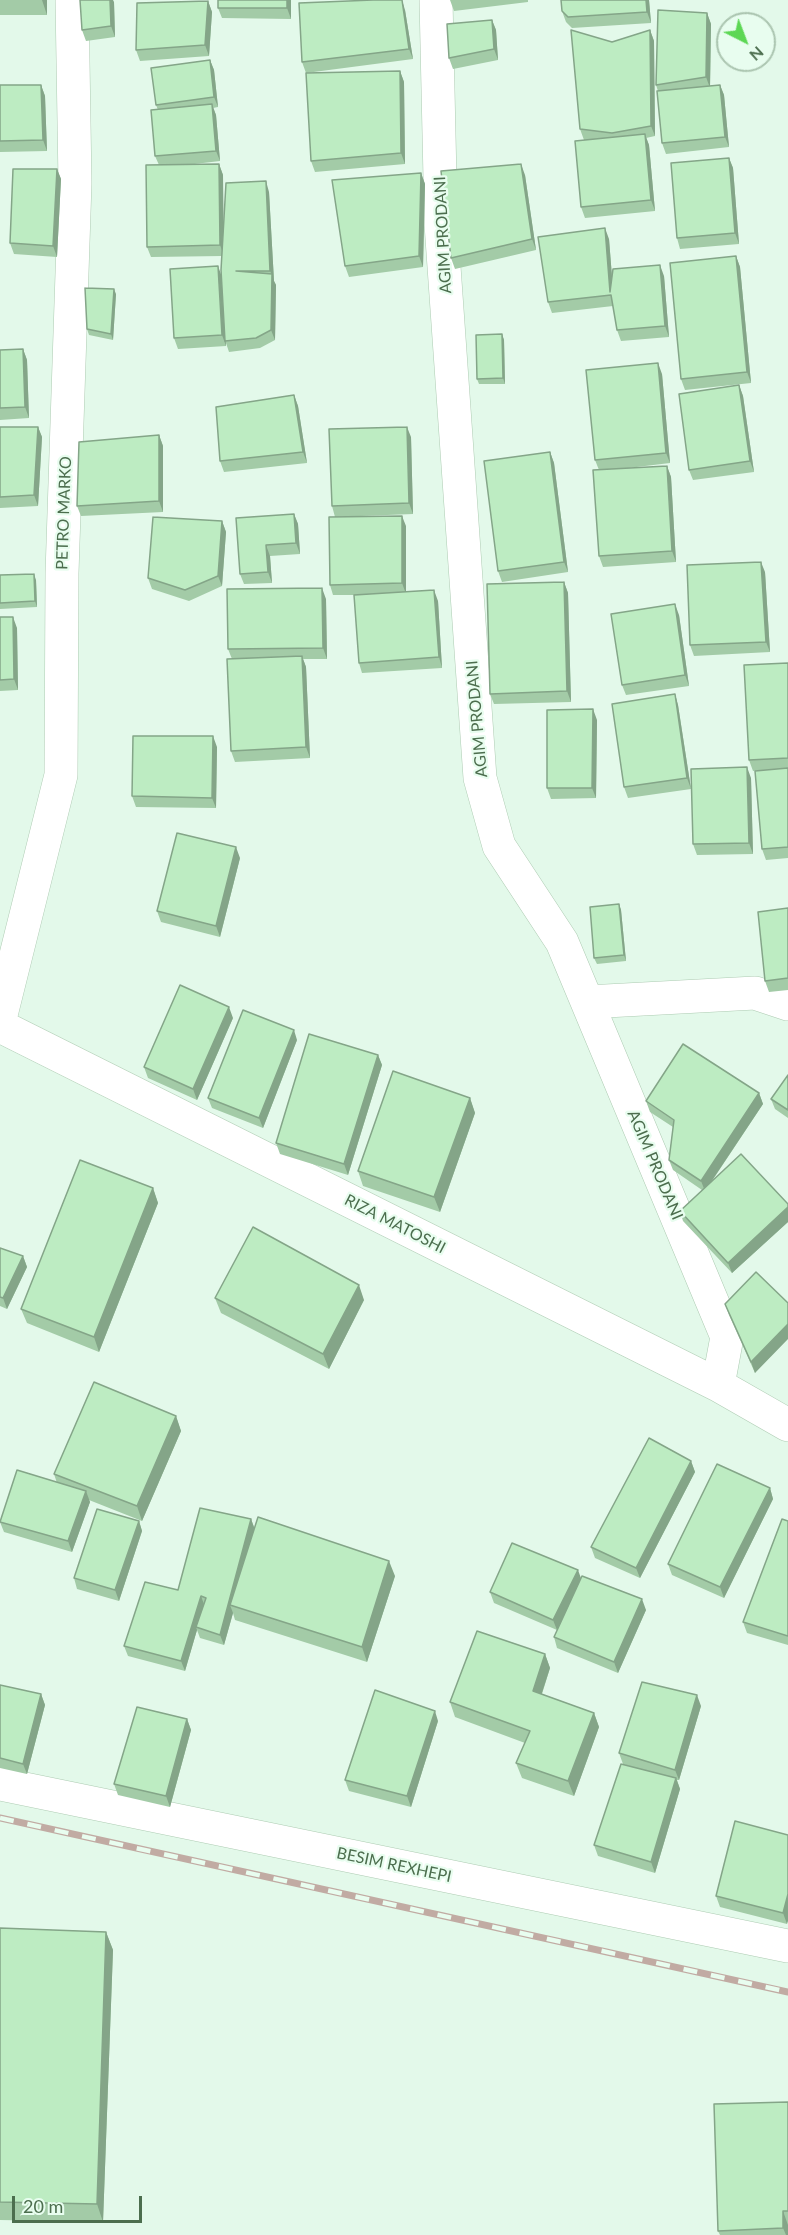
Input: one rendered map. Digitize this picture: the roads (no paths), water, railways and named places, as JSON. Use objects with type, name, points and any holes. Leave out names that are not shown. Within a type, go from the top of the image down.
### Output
[{"type":"street","name":"PETRO MARKO","points":[[0,1019],[61,776],[63,573],[75,183],[72,0]]},
{"type":"street","name":"AGIM PRODANI","points":[[436,0],[441,224],[480,778],[499,846],[562,942],[727,1337],[718,1385]]},
{"type":"street","points":[[587,1002],[755,993],[788,1004]]},
{"type":"street","name":"RIZA MATOSHI","points":[[0,1026],[718,1385],[788,1425]]},
{"type":"street","name":"BESIM REXHEPI","points":[[0,1784],[788,1946]]},
{"type":"railway","points":[[0,1818],[788,1992]]}]
